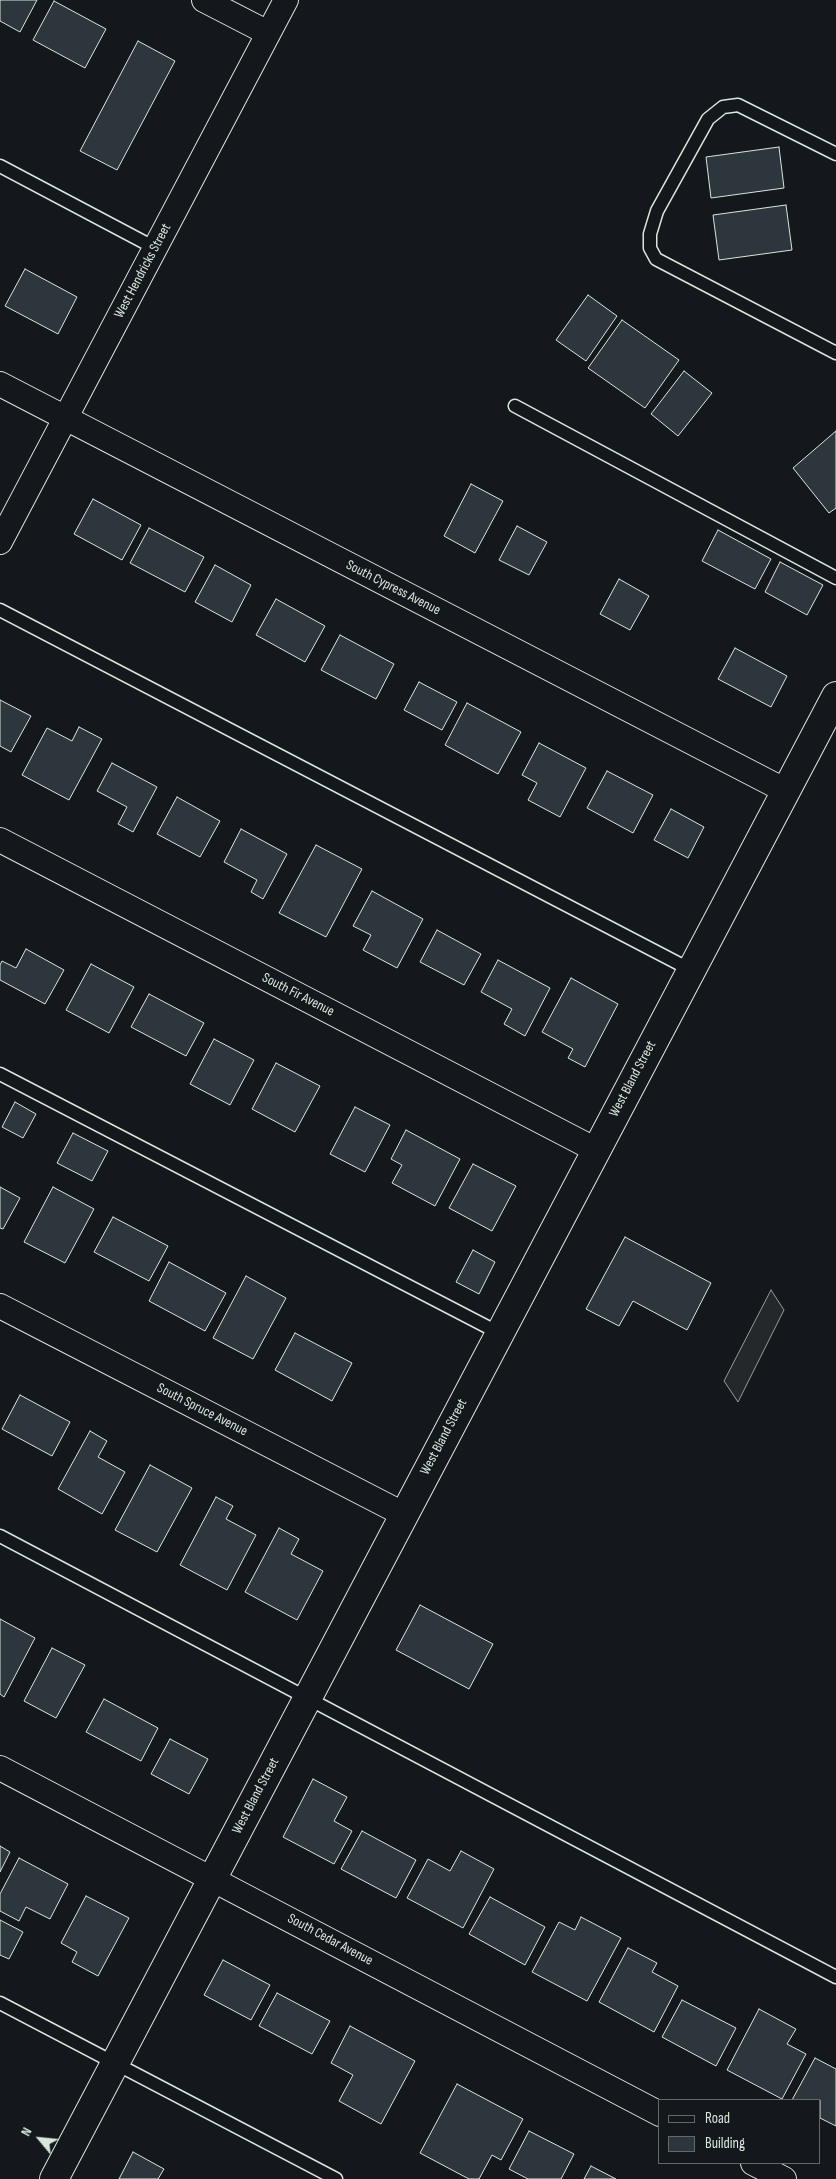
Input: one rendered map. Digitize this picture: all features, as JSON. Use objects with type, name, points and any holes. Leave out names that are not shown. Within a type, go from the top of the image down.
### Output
[{"type":"street","points":[[204,0],[268,34]]},
{"type":"street","name":"West Hendricks Street","points":[[0,542],[286,0]]},
{"type":"street","name":"South Cypress Avenue","points":[[0,384],[786,791]]},
{"type":"street","name":"West Bland Street","points":[[54,2179],[836,696]]},
{"type":"street","name":"South Fir Avenue","points":[[0,840],[596,1150]]},
{"type":"street","name":"South Spruce Avenue","points":[[0,1306],[404,1514]]},
{"type":"street","name":"South Cedar Avenue","points":[[0,1768],[658,2113]]},
{"type":"street","points":[[755,2164],[784,2179]]},
{"type":"lane","points":[[836,154],[738,106],[723,106],[708,119],[657,211],[650,234],[650,248],[656,259],[836,353]]},
{"type":"lane","points":[[0,166],[155,248]]},
{"type":"lane","points":[[515,406],[836,578]]},
{"type":"lane","points":[[0,610],[691,970]]},
{"type":"lane","points":[[0,1074],[499,1332]]},
{"type":"lane","points":[[0,1536],[836,1977]]},
{"type":"lane","points":[[0,2003],[336,2179]]},
{"type":"shaded area","points":[[771,1290],[784,1310],[738,1402],[724,1381]]},
{"type":"building","points":[[0,0],[37,0],[20,32],[0,21]]},
{"type":"building","points":[[54,1],[106,29],[85,68],[33,40]]},
{"type":"building","points":[[138,41],[175,61],[117,170],[80,151]]},
{"type":"building","points":[[779,147],[784,188],[711,198],[706,157]]},
{"type":"building","points":[[786,205],[792,250],[719,260],[713,215]]},
{"type":"building","points":[[25,269],[77,297],[58,334],[5,306]]},
{"type":"building","points":[[588,295],[617,316],[586,361],[556,340]]},
{"type":"building","points":[[622,320],[679,360],[645,408],[588,368]]},
{"type":"building","points":[[684,371],[712,393],[678,436],[651,414]]},
{"type":"building","points":[[836,431],[836,508],[829,513],[793,468]]},
{"type":"building","points":[[471,484],[503,501],[475,553],[444,536]]},
{"type":"building","points":[[93,499],[141,525],[122,560],[74,534]]},
{"type":"building","points":[[517,526],[547,542],[529,575],[499,560]]},
{"type":"building","points":[[149,528],[204,557],[185,592],[130,563]]},
{"type":"building","points":[[718,530],[771,559],[755,589],[702,561]]},
{"type":"building","points":[[780,562],[823,585],[807,615],[765,592]]},
{"type":"building","points":[[215,565],[251,585],[232,622],[195,602]]},
{"type":"building","points":[[619,579],[649,596],[630,630],[600,614]]},
{"type":"building","points":[[276,599],[325,626],[305,662],[256,635]]},
{"type":"building","points":[[340,635],[394,664],[376,699],[321,670]]},
{"type":"building","points":[[735,648],[787,676],[771,707],[718,679]]},
{"type":"building","points":[[419,682],[457,702],[442,730],[404,710]]},
{"type":"building","points":[[0,700],[31,716],[11,752],[0,746]]},
{"type":"building","points":[[467,703],[521,732],[498,774],[445,745]]},
{"type":"building","points":[[79,727],[102,739],[69,800],[22,775],[47,728],[72,741]]},
{"type":"building","points":[[539,743],[586,768],[560,817],[528,800],[537,783],[522,775]]},
{"type":"building","points":[[112,763],[157,787],[133,832],[118,824],[127,807],[97,791]]},
{"type":"building","points":[[607,771],[653,795],[633,833],[587,808]]},
{"type":"building","points":[[177,797],[220,821],[200,857],[157,834]]},
{"type":"building","points":[[671,809],[704,827],[688,858],[654,840]]},
{"type":"building","points":[[241,829],[287,854],[263,899],[251,892],[257,880],[224,862]]},
{"type":"building","points":[[316,845],[362,869],[326,937],[279,913]]},
{"type":"building","points":[[372,891],[423,919],[397,968],[363,950],[371,935],[353,926]]},
{"type":"building","points":[[437,930],[481,954],[464,985],[420,962]]},
{"type":"building","points":[[26,949],[64,970],[45,1004],[0,980],[0,965],[2,961],[16,968]]},
{"type":"building","points":[[498,960],[550,988],[525,1036],[504,1024],[512,1009],[481,992]]},
{"type":"building","points":[[91,964],[134,987],[109,1033],[66,1010]]},
{"type":"building","points":[[571,978],[618,1004],[585,1067],[568,1058],[573,1049],[542,1032]]},
{"type":"building","points":[[149,994],[204,1023],[186,1056],[131,1027]]},
{"type":"building","points":[[214,1039],[254,1060],[230,1105],[190,1084]]},
{"type":"building","points":[[276,1063],[320,1086],[295,1132],[252,1109]]},
{"type":"building","points":[[15,1102],[36,1114],[23,1138],[2,1127]]},
{"type":"building","points":[[355,1107],[390,1125],[365,1172],[330,1154]]},
{"type":"building","points":[[406,1130],[460,1159],[435,1206],[392,1183],[402,1165],[391,1159]]},
{"type":"building","points":[[73,1133],[108,1151],[92,1181],[57,1163]]},
{"type":"building","points":[[473,1164],[516,1186],[492,1231],[449,1208]]},
{"type":"building","points":[[0,1187],[20,1198],[3,1229],[0,1228]]},
{"type":"building","points":[[53,1187],[94,1209],[65,1263],[24,1242]]},
{"type":"building","points":[[113,1217],[168,1246],[149,1281],[94,1252]]},
{"type":"building","points":[[625,1237],[711,1283],[687,1330],[633,1301],[619,1326],[586,1309]]},
{"type":"building","points":[[473,1250],[495,1262],[479,1294],[456,1282]]},
{"type":"building","points":[[169,1262],[226,1293],[205,1331],[149,1301]]},
{"type":"building","points":[[246,1276],[286,1298],[253,1359],[213,1338]]},
{"type":"building","points":[[295,1333],[352,1363],[332,1401],[275,1370]]},
{"type":"building","points":[[20,1395],[70,1422],[52,1456],[2,1429]]},
{"type":"building","points":[[90,1431],[107,1441],[98,1457],[125,1472],[102,1514],[58,1489]]},
{"type":"building","points":[[150,1465],[192,1488],[157,1552],[115,1530]]},
{"type":"building","points":[[216,1497],[233,1506],[226,1519],[256,1535],[227,1590],[180,1565]]},
{"type":"building","points":[[279,1528],[299,1539],[291,1554],[323,1571],[297,1620],[245,1592]]},
{"type":"building","points":[[420,1605],[493,1644],[469,1689],[396,1650]]},
{"type":"building","points":[[0,1619],[35,1638],[4,1697],[0,1694]]},
{"type":"building","points":[[52,1648],[85,1665],[56,1718],[24,1701]]},
{"type":"building","points":[[104,1699],[158,1728],[141,1761],[86,1732]]},
{"type":"building","points":[[170,1739],[208,1759],[189,1794],[151,1774]]},
{"type":"building","points":[[313,1779],[347,1797],[334,1821],[352,1831],[334,1864],[283,1837]]},
{"type":"building","points":[[362,1831],[416,1860],[396,1898],[341,1869]]},
{"type":"building","points":[[0,1846],[10,1852],[0,1872]]},
{"type":"building","points":[[461,1851],[494,1869],[463,1928],[407,1898],[428,1859],[450,1871]]},
{"type":"building","points":[[19,1858],[68,1884],[50,1919],[26,1907],[19,1921],[0,1911],[0,1894]]},
{"type":"building","points":[[86,1896],[129,1918],[98,1976],[72,1962],[77,1952],[61,1943]]},
{"type":"building","points":[[490,1897],[545,1927],[525,1965],[469,1934]]},
{"type":"building","points":[[581,1917],[621,1938],[587,2001],[532,1972],[559,1922],[575,1930]]},
{"type":"building","points":[[0,1920],[23,1932],[9,1959],[0,1955]]},
{"type":"building","points":[[628,1948],[657,1963],[652,1972],[678,1986],[654,2032],[599,2002]]},
{"type":"building","points":[[223,1960],[270,1985],[251,2020],[204,1995]]},
{"type":"building","points":[[277,1993],[330,2021],[312,2054],[259,2026]]},
{"type":"building","points":[[682,2000],[736,2028],[716,2066],[662,2037]]},
{"type":"building","points":[[759,2009],[796,2029],[787,2044],[806,2054],[782,2099],[727,2070]]},
{"type":"building","points":[[350,2026],[415,2061],[381,2124],[339,2101],[353,2075],[331,2063]]},
{"type":"building","points":[[815,2058],[836,2069],[836,2126],[821,2118],[821,2099],[793,2099]]},
{"type":"building","points":[[457,2084],[523,2119],[501,2160],[492,2155],[479,2179],[469,2179],[420,2153]]},
{"type":"building","points":[[529,2131],[574,2154],[561,2179],[528,2179],[509,2169]]},
{"type":"building","points":[[133,2152],[164,2169],[158,2179],[119,2179]]},
{"type":"building","points":[[591,2166],[616,2179],[584,2179]]}]
